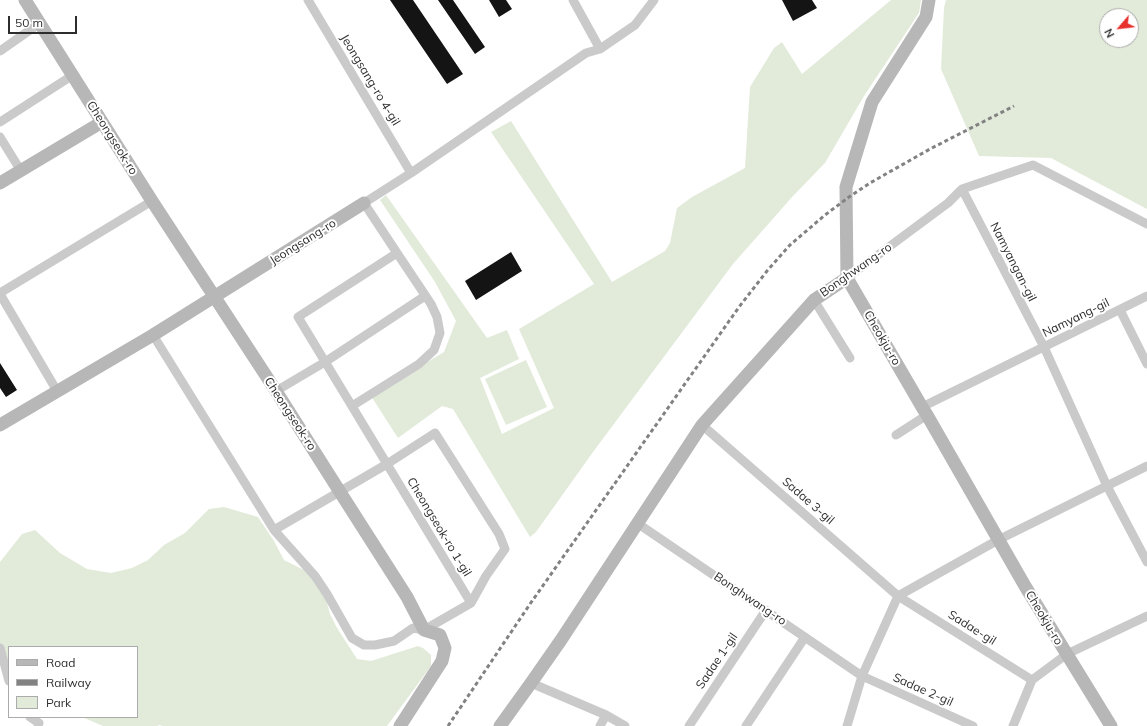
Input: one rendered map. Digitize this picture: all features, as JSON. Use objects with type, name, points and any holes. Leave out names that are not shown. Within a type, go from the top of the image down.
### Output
[{"type":"street","name":"Cheongseok-ro","points":[[25,0],[152,201],[276,391],[407,597],[424,630]]},
{"type":"street","name":"Jeongsang-ro 4-gil","points":[[308,0],[411,172]]},
{"type":"street","points":[[573,0],[600,49]]},
{"type":"street","name":"Jeongsang-ro","points":[[0,425],[215,298],[364,203],[586,53],[600,49],[635,25],[654,0]]},
{"type":"street","name":"Cheokju-ro","points":[[930,0],[926,17],[872,102],[846,187],[847,278],[998,540],[1111,726]]},
{"type":"street","points":[[0,51],[40,23]]},
{"type":"street","points":[[0,122],[73,75]]},
{"type":"street","points":[[0,183],[102,122]]},
{"type":"street","points":[[0,137],[21,170]]},
{"type":"street","name":"Bonghwang-ro","points":[[500,726],[531,683],[702,425],[814,300],[847,278],[948,203],[962,189],[1033,166],[1147,224]]},
{"type":"street","name":"Namyangan-gil","points":[[962,189],[1044,347],[1107,486],[1147,562]]},
{"type":"street","points":[[57,391],[0,294],[152,201]]},
{"type":"street","points":[[352,406],[419,364],[434,350],[440,333],[437,317],[425,296],[364,203]]},
{"type":"street","name":"Cheongseok-ro 1-gil","points":[[397,253],[298,317],[471,603]]},
{"type":"street","points":[[276,391],[325,362],[425,296]]},
{"type":"street","name":"Namyang-gil","points":[[1044,347],[1147,296]]},
{"type":"street","points":[[814,300],[850,358]]},
{"type":"street","name":"Namyang-gil","points":[[1120,310],[1147,364]]},
{"type":"street","points":[[154,335],[274,530],[315,576],[352,638],[364,645],[375,645],[394,641],[413,628],[440,635],[445,648],[442,661],[400,726]]},
{"type":"street","points":[[896,435],[924,411],[1044,347]]},
{"type":"street","name":"Sadae 3-gil","points":[[702,425],[898,596]]},
{"type":"street","points":[[274,530],[387,464],[435,433],[499,534],[506,549],[486,576],[471,603],[424,630]]},
{"type":"street","points":[[847,726],[862,676],[898,596],[998,540],[1147,466]]},
{"type":"street","name":"Bonghwang-ro","points":[[638,523],[862,676]]},
{"type":"street","name":"Sadae-gil","points":[[898,596],[1032,680]]},
{"type":"street","name":"Sadae 1-gil","points":[[689,726],[766,610]]},
{"type":"street","name":"Cheokju-ro","points":[[1032,680],[1067,654],[1147,616]]},
{"type":"street","points":[[746,726],[806,637]]},
{"type":"street","points":[[0,648],[8,677]]},
{"type":"street","name":"Sadae 2-gil","points":[[862,676],[973,726]]},
{"type":"street","points":[[1013,726],[1032,680]]},
{"type":"street","points":[[531,683],[606,715],[625,726]]},
{"type":"street","points":[[600,726],[606,715]]},
{"type":"street","points":[[31,718],[41,725]]},
{"type":"green space","points":[[891,0],[921,0],[919,13],[864,96],[825,163],[793,196],[733,264],[593,452],[536,532],[530,537],[453,409],[442,406],[398,438],[371,396],[444,352],[456,321],[435,282],[380,200],[386,195],[487,338],[507,330],[519,359],[480,378],[502,434],[554,408],[519,329],[594,284],[491,132],[511,121],[612,282],[665,251],[670,243],[677,208],[692,197],[745,168],[750,87],[774,48],[782,42],[802,74]]},
{"type":"green space","points":[[946,0],[1147,0],[1147,209],[1051,158],[979,156],[941,69],[944,8]]},
{"type":"green space","points":[[526,360],[547,407],[506,425],[485,379]]},
{"type":"green space","points":[[224,507],[258,517],[274,541],[284,560],[311,575],[326,600],[330,614],[337,628],[357,659],[371,661],[418,646],[423,648],[431,655],[431,666],[387,726],[103,726],[84,718],[138,718],[138,646],[8,646],[8,678],[0,661],[0,562],[22,534],[35,530],[60,553],[87,569],[111,573],[132,568],[148,560],[164,545],[185,533],[209,509]]},
{"type":"building","points":[[390,0],[413,0],[463,74],[447,84]]},
{"type":"building","points":[[438,0],[453,0],[485,47],[475,54]]},
{"type":"building","points":[[489,0],[506,0],[512,9],[499,17]]},
{"type":"building","points":[[782,0],[812,0],[817,8],[793,21]]},
{"type":"building","points":[[511,252],[522,271],[476,300],[465,281]]},
{"type":"building","points":[[0,363],[17,390],[6,397],[0,388]]},
{"type":"railway","points":[[448,726],[530,604],[739,307],[767,271],[790,245],[825,215],[870,183],[930,149],[1014,106]]}]
